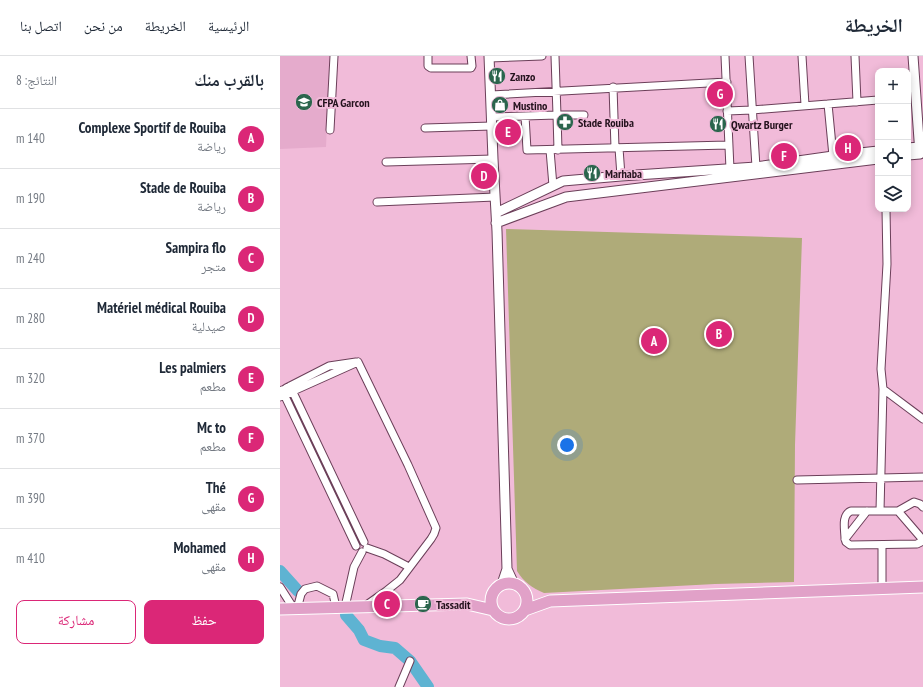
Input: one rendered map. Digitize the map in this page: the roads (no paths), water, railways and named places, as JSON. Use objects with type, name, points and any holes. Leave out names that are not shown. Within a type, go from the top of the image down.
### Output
[{"type":"main road","points":[[525,610],[527,601],[522,588],[508,583],[502,584],[494,590],[490,600],[493,610],[500,617],[510,619],[518,617],[525,610],[550,601]]},
{"type":"main road","points":[[524,592],[536,598],[550,601],[923,587]]},
{"type":"main road","points":[[280,609],[467,604],[479,601],[492,595]]},
{"type":"main road","points":[[467,604],[493,610]]},
{"type":"street","points":[[330,130],[334,56]]},
{"type":"street","points":[[428,56],[428,66],[431,68],[471,68],[471,56]]},
{"type":"street","points":[[502,584],[507,569],[496,213],[489,57],[542,56]]},
{"type":"street","points":[[553,186],[557,115],[556,56]]},
{"type":"street","points":[[725,56],[730,173]]},
{"type":"street","points":[[749,56],[756,167]]},
{"type":"street","points":[[802,56],[806,105]]},
{"type":"street","points":[[855,56],[857,102]]},
{"type":"street","points":[[911,155],[920,154],[912,98],[913,56]]},
{"type":"street","points":[[491,95],[557,90],[727,82]]},
{"type":"street","points":[[613,87],[617,148],[621,176]]},
{"type":"street","points":[[727,111],[875,100]]},
{"type":"street","points":[[828,104],[833,156]]},
{"type":"street","points":[[425,128],[491,122],[525,116],[584,115]]},
{"type":"street","points":[[525,116],[527,150],[728,145]]},
{"type":"street","points":[[911,148],[919,147]]},
{"type":"street","points":[[496,213],[563,182],[621,176],[730,173],[756,167],[833,156],[875,152]]},
{"type":"street","points":[[386,162],[493,159]]},
{"type":"street","points":[[496,223],[566,197],[730,173],[875,160]]},
{"type":"street","points":[[377,202],[495,197]]},
{"type":"street","points":[[880,511],[883,389],[881,369],[886,264],[886,212]]},
{"type":"street","points":[[364,606],[400,580],[431,539],[436,528],[408,465],[358,362],[282,393],[356,546],[359,542],[364,547],[384,554],[409,567]]},
{"type":"street","points":[[292,388],[364,547]]},
{"type":"street","points":[[883,389],[923,419]]},
{"type":"street","points":[[797,480],[923,477]]},
{"type":"street","points":[[898,511],[923,540],[917,544],[882,545],[850,545],[846,542],[845,518],[850,511],[898,511],[914,502],[923,507]]},
{"type":"street","points":[[845,539],[867,511]]},
{"type":"street","points":[[882,545],[882,589]]},
{"type":"street","points":[[341,607],[354,567],[364,547]]},
{"type":"street","points":[[507,569],[514,584]]},
{"type":"street","points":[[280,586],[296,609]]},
{"type":"street","points":[[296,609],[301,594],[305,589],[317,586],[333,594],[341,607]]},
{"type":"street","points":[[399,687],[410,661]]},
{"type":"waterway","points":[[280,571],[298,591]]},
{"type":"waterway","points":[[346,615],[359,630],[364,640],[380,646],[395,648],[410,661],[428,687]]},
{"type":"place","name":"Zanzo","points":[[497,76]]},
{"type":"place","name":"Thé","points":[[720,94]]},
{"type":"place","name":"CFPA Garcon","points":[[304,102]]},
{"type":"place","name":"Mustino","points":[[500,105]]},
{"type":"place","name":"Stade Rouiba","points":[[565,122]]},
{"type":"place","name":"Qwartz Burger","points":[[718,124]]},
{"type":"place","name":"Les palmiers","points":[[508,132]]},
{"type":"place","name":"Mohamed","points":[[848,148]]},
{"type":"place","name":"Mc to","points":[[784,156]]},
{"type":"place","name":"Marhaba","points":[[592,173]]},
{"type":"place","name":"Matériel médical Rouiba","points":[[484,176]]},
{"type":"place","name":"Stade de Rouiba","points":[[719,334]]},
{"type":"place","name":"Complexe Sportif de Rouiba","points":[[654,341]]},
{"type":"place","name":"Sampira flo","points":[[387,604]]},
{"type":"place","name":"Tassadit","points":[[423,604]]}]
